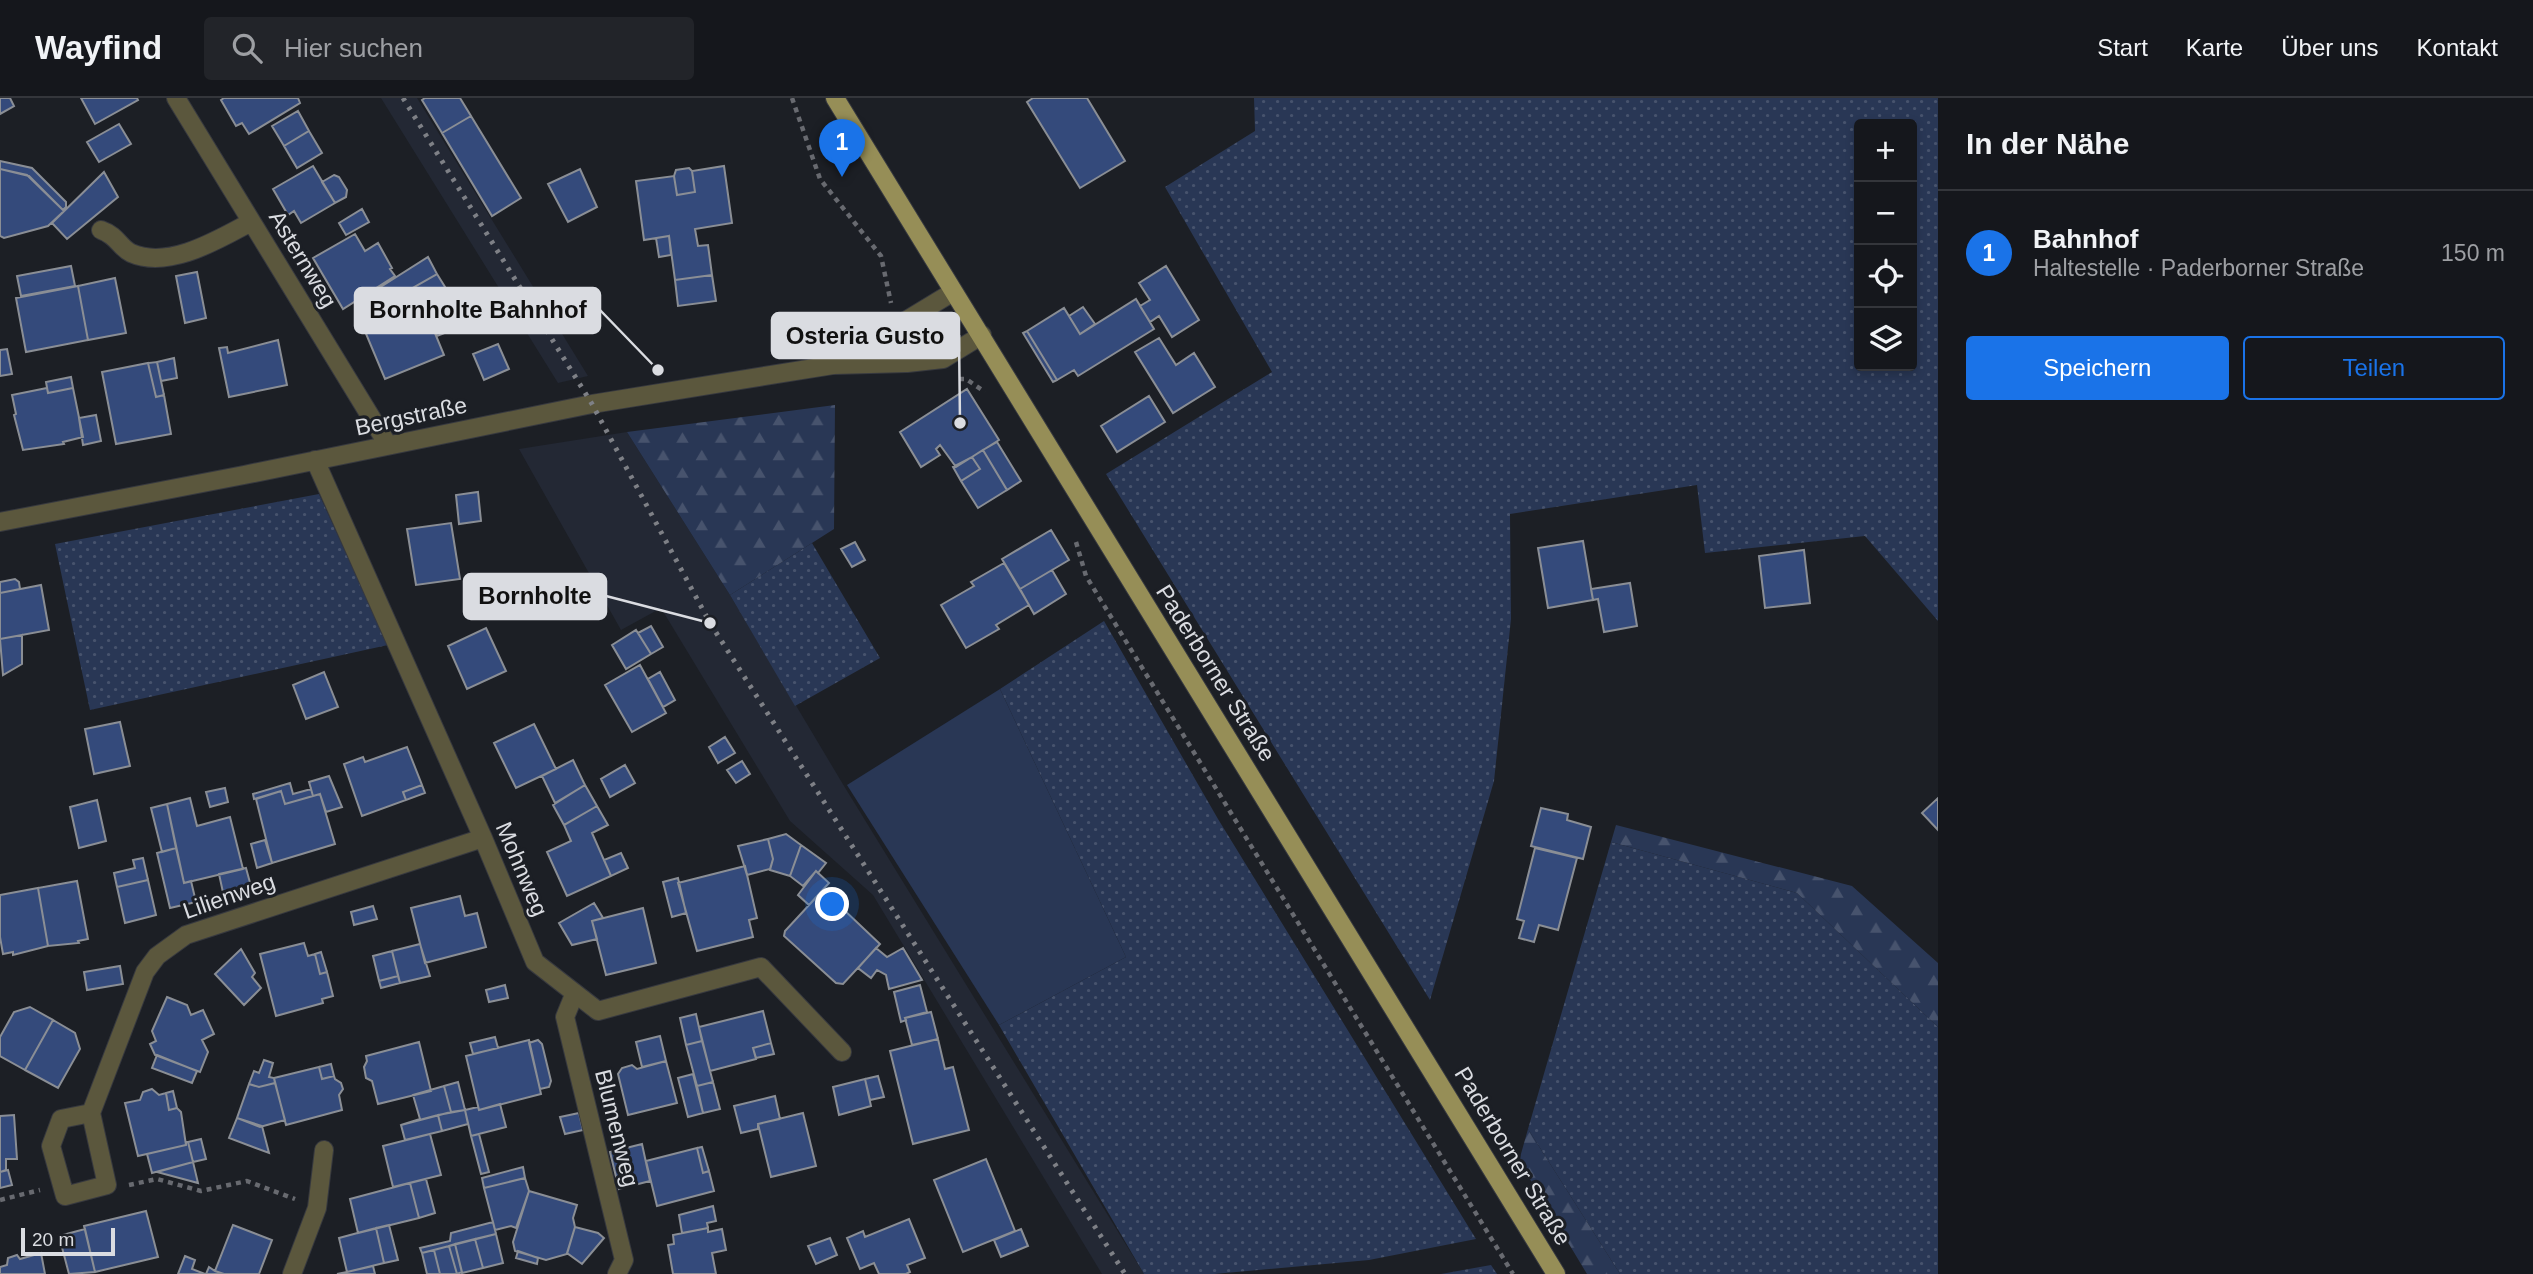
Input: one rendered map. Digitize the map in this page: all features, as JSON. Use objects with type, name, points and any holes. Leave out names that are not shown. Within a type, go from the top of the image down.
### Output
[{"type":"main road","name":"Paderborner Straße","points":[[835,98],[1556,1274]]},
{"type":"street","name":"Asternweg","points":[[176,98],[388,445]]},
{"type":"street","points":[[101,230],[113,234],[129,252],[145,257],[194,252],[251,222]]},
{"type":"street","name":"Bergstraße","points":[[833,365],[953,292]]},
{"type":"street","name":"Bergstraße","points":[[0,522],[592,404],[833,365],[943,359],[982,335]]},
{"type":"street","name":"Mohnweg","points":[[315,460],[483,838],[535,962],[574,995],[598,1011],[761,967],[842,1052]]},
{"type":"street","name":"Lilienweg","points":[[91,1113],[145,972],[157,956],[186,935],[483,838]]},
{"type":"street","name":"Blumenweg","points":[[574,995],[565,1017],[624,1260],[617,1274]]},
{"type":"street","points":[[91,1113],[107,1185],[65,1196],[51,1146],[61,1119],[91,1113]]},
{"type":"street","points":[[292,1274],[317,1208],[324,1150]]},
{"type":"path","points":[[792,98],[820,179],[881,257],[891,304]]},
{"type":"path","points":[[955,379],[966,379],[990,396]]},
{"type":"path","points":[[1075,537],[1086,576],[1513,1274]]},
{"type":"path","points":[[107,1185],[123,1186],[157,1179],[201,1191],[247,1181],[317,1208]]},
{"type":"path","points":[[0,1200],[61,1185]]},
{"type":"shaded area","points":[[381,98],[417,98],[588,376],[558,383]]},
{"type":"shaded area","points":[[627,432],[730,595],[1144,1274],[1102,1274],[873,895],[790,821],[661,608],[621,630],[519,449]]},
{"type":"green space","points":[[1254,98],[1938,98],[1938,621],[1865,536],[1705,553],[1697,485],[1510,514],[1511,619],[1494,781],[1430,1000],[1106,474],[1272,372],[1165,187],[1255,131]]},
{"type":"green space","points":[[835,405],[834,529],[730,595],[627,432]]},
{"type":"green space","points":[[319,494],[388,645],[90,710],[55,544]]},
{"type":"green space","points":[[812,543],[880,658],[795,706],[730,595]]},
{"type":"green space","points":[[1104,621],[1218,819],[1476,1239],[1369,1260],[1214,1274],[1144,1274],[999,1025],[1126,957],[1000,689]]},
{"type":"green space","points":[[1000,689],[1126,957],[999,1025],[847,785]]},
{"type":"green space","points":[[1616,825],[1852,886],[1938,963],[1938,1027],[1797,893],[1611,842]]},
{"type":"green space","points":[[1611,842],[1797,893],[1938,1027],[1938,1274],[1620,1274],[1528,1129]]},
{"type":"green space","points":[[1528,1129],[1620,1274],[1587,1274],[1519,1161]]},
{"type":"green space","points":[[1491,1265],[1497,1274],[1441,1274]]},
{"type":"building","points":[[0,98],[10,98],[14,106],[0,114]]},
{"type":"building","points":[[81,98],[137,98],[138,100],[95,124]]},
{"type":"building","points":[[298,98],[300,103],[249,134],[242,123],[236,126],[221,100]]},
{"type":"building","points":[[460,98],[471,116],[442,133],[422,100]]},
{"type":"building","points":[[1033,98],[1087,98],[1125,161],[1080,188],[1027,102]]},
{"type":"building","points":[[298,111],[309,131],[284,146],[272,126]]},
{"type":"building","points":[[471,116],[521,198],[492,216],[442,133]]},
{"type":"building","points":[[119,124],[131,144],[99,162],[87,142]]},
{"type":"building","points":[[309,131],[322,153],[297,168],[284,146]]},
{"type":"building","points":[[0,161],[32,168],[66,202],[66,207],[63,210],[27,175],[0,169]]},
{"type":"building","points":[[313,166],[335,203],[301,223],[294,211],[288,215],[273,189]]},
{"type":"building","points":[[724,166],[732,223],[695,229],[698,246],[708,245],[712,275],[675,280],[669,236],[644,240],[636,181],[674,176],[677,195],[695,192],[692,171]]},
{"type":"building","points":[[689,168],[692,171],[695,192],[677,195],[674,176],[676,170]]},
{"type":"building","points":[[0,169],[29,176],[64,211],[48,226],[4,238],[0,236]]},
{"type":"building","points":[[580,169],[597,207],[568,222],[548,184]]},
{"type":"building","points":[[104,172],[118,197],[67,239],[52,223]]},
{"type":"building","points":[[334,175],[339,177],[347,190],[346,197],[335,203],[322,182]]},
{"type":"building","points":[[362,209],[369,222],[346,235],[339,223]]},
{"type":"building","points":[[355,234],[365,251],[378,243],[395,276],[343,309],[313,258]]},
{"type":"building","points":[[669,236],[671,255],[659,257],[656,238]]},
{"type":"building","points":[[428,257],[437,274],[386,303],[379,288]]},
{"type":"building","points":[[71,266],[75,286],[21,296],[17,276]]},
{"type":"building","points":[[1166,266],[1199,320],[1172,337],[1159,316],[1150,322],[1140,306],[1150,300],[1139,283]]},
{"type":"building","points":[[197,272],[206,318],[185,323],[176,276]]},
{"type":"building","points":[[437,274],[450,295],[425,310],[423,304],[414,308],[405,293],[386,304],[386,303]]},
{"type":"building","points":[[712,275],[716,301],[678,306],[675,280]]},
{"type":"building","points":[[115,278],[126,333],[88,340],[78,286]]},
{"type":"building","points":[[78,286],[88,340],[26,352],[16,298]]},
{"type":"building","points":[[443,299],[455,329],[437,336],[425,310]]},
{"type":"building","points":[[1136,299],[1154,329],[1078,376],[1074,370],[1057,380],[1027,331],[1064,308],[1080,334]]},
{"type":"building","points":[[423,304],[444,355],[385,379],[364,329]]},
{"type":"building","points":[[1083,307],[1095,324],[1080,334],[1069,316]]},
{"type":"building","points":[[1027,331],[1057,380],[1053,382],[1023,333]]},
{"type":"building","points":[[1159,338],[1176,365],[1194,353],[1215,387],[1173,413],[1135,352]]},
{"type":"building","points":[[278,340],[287,385],[229,397],[219,348],[227,347],[228,353]]},
{"type":"building","points":[[498,344],[509,369],[484,380],[473,354]]},
{"type":"building","points":[[7,349],[12,374],[0,376],[0,350]]},
{"type":"building","points":[[174,358],[177,378],[161,381],[157,362]]},
{"type":"building","points":[[157,362],[164,395],[156,397],[148,363]]},
{"type":"building","points":[[148,363],[156,397],[164,395],[171,434],[116,444],[102,372]]},
{"type":"building","points":[[71,377],[73,388],[48,393],[46,382]]},
{"type":"building","points":[[47,388],[48,393],[73,388],[83,437],[63,442],[64,444],[23,450],[12,395]]},
{"type":"building","points":[[967,389],[999,440],[956,467],[940,445],[936,449],[940,455],[921,467],[900,432]]},
{"type":"building","points":[[1149,396],[1165,422],[1117,452],[1101,426]]},
{"type":"building","points":[[96,415],[101,441],[83,445],[79,418]]},
{"type":"building","points":[[997,442],[1021,481],[1007,490],[983,450]]},
{"type":"building","points":[[983,450],[1007,490],[978,508],[961,481],[980,469],[972,457]]},
{"type":"building","points":[[972,457],[980,469],[961,481],[953,467]]},
{"type":"building","points":[[478,492],[481,521],[459,524],[456,495]]},
{"type":"building","points":[[451,523],[460,579],[416,585],[407,529]]},
{"type":"building","points":[[1051,530],[1069,560],[1020,589],[1002,559]]},
{"type":"building","points":[[1583,541],[1593,600],[1548,608],[1538,548]]},
{"type":"building","points":[[855,542],[865,560],[852,567],[841,549]]},
{"type":"building","points":[[1804,550],[1810,603],[1765,608],[1759,556]]},
{"type":"building","points":[[1004,563],[1029,605],[996,625],[999,629],[966,648],[941,605],[974,586],[971,582]]},
{"type":"building","points":[[1052,570],[1066,594],[1034,614],[1020,589]]},
{"type":"building","points":[[15,579],[19,582],[20,589],[0,593],[0,582]]},
{"type":"building","points":[[1630,583],[1637,626],[1604,632],[1598,599],[1593,600],[1591,589]]},
{"type":"building","points":[[41,585],[49,630],[0,639],[0,593]]},
{"type":"building","points":[[651,626],[663,647],[651,654],[638,633]]},
{"type":"building","points":[[486,628],[506,671],[467,689],[448,646]]},
{"type":"building","points":[[636,630],[651,654],[626,669],[612,645]]},
{"type":"building","points":[[22,635],[22,664],[3,675],[0,639]]},
{"type":"building","points":[[640,665],[666,713],[632,732],[605,685]]},
{"type":"building","points":[[324,672],[338,707],[306,719],[293,685]]},
{"type":"building","points":[[660,672],[675,700],[663,707],[648,679]]},
{"type":"building","points":[[120,722],[130,766],[94,774],[85,729]]},
{"type":"building","points":[[534,724],[556,769],[516,788],[494,743]]},
{"type":"building","points":[[725,737],[735,753],[718,763],[709,747]]},
{"type":"building","points":[[407,747],[422,785],[403,792],[406,800],[362,816],[344,764],[363,757],[365,762]]},
{"type":"building","points":[[573,760],[585,785],[555,803],[542,776]]},
{"type":"building","points":[[742,761],[750,774],[736,783],[727,770]]},
{"type":"building","points":[[625,765],[635,783],[610,797],[601,779]]},
{"type":"building","points":[[329,776],[342,807],[326,812],[320,794],[313,796],[309,782]]},
{"type":"building","points":[[290,783],[293,794],[311,789],[313,796],[285,804],[281,791],[254,799],[253,794]]},
{"type":"building","points":[[422,785],[425,793],[406,800],[403,792]]},
{"type":"building","points":[[585,785],[597,806],[564,825],[553,805]]},
{"type":"building","points":[[225,788],[228,802],[210,807],[206,792]]},
{"type":"building","points":[[281,791],[285,804],[320,794],[335,844],[272,863],[256,799]]},
{"type":"building","points":[[190,798],[197,826],[230,817],[243,869],[184,883],[167,804]]},
{"type":"building","points":[[1938,798],[1938,830],[1922,813]]},
{"type":"building","points":[[97,800],[106,841],[79,848],[70,807]]},
{"type":"building","points":[[167,804],[176,848],[162,852],[151,808]]},
{"type":"building","points":[[597,806],[608,825],[592,833],[611,876],[567,896],[547,852],[571,841],[564,825]]},
{"type":"building","points":[[1541,808],[1568,814],[1567,820],[1591,827],[1583,859],[1531,846]]},
{"type":"building","points":[[786,834],[801,845],[790,876],[770,870],[773,859],[768,839]]},
{"type":"building","points":[[768,839],[773,859],[770,869],[747,875],[738,846]]},
{"type":"building","points":[[265,840],[272,863],[257,868],[251,844]]},
{"type":"building","points":[[801,845],[826,863],[803,886],[790,876]]},
{"type":"building","points":[[176,848],[184,883],[191,881],[196,902],[170,908],[157,853]]},
{"type":"building","points":[[1535,848],[1577,858],[1558,930],[1539,925],[1534,942],[1519,938],[1524,921],[1517,919]]},
{"type":"building","points":[[621,853],[628,868],[611,876],[604,860]]},
{"type":"building","points":[[143,858],[148,880],[117,887],[114,873],[135,868],[133,860]]},
{"type":"building","points":[[745,866],[757,918],[749,920],[753,937],[697,951],[678,883]]},
{"type":"building","points":[[246,868],[252,890],[224,897],[219,874]]},
{"type":"building","points":[[816,871],[829,883],[809,905],[798,895]]},
{"type":"building","points":[[678,878],[686,913],[672,917],[663,882]]},
{"type":"building","points":[[148,880],[156,915],[125,923],[117,887]]},
{"type":"building","points":[[77,881],[88,939],[78,941],[79,943],[48,946],[38,888]]},
{"type":"building","points":[[38,888],[48,946],[13,955],[13,952],[3,954],[0,937],[0,895]]},
{"type":"building","points":[[823,890],[880,944],[843,984],[836,983],[784,936],[785,931]]},
{"type":"building","points":[[460,896],[465,916],[477,913],[486,947],[425,963],[411,908]]},
{"type":"building","points":[[594,903],[603,918],[592,921],[597,939],[572,945],[559,923]]},
{"type":"building","points":[[373,906],[377,919],[354,925],[351,912]]},
{"type":"building","points":[[643,908],[656,963],[606,975],[592,921]]},
{"type":"building","points":[[304,943],[308,956],[315,954],[320,974],[327,972],[333,996],[322,999],[323,1003],[276,1016],[260,954]]},
{"type":"building","points":[[420,944],[430,976],[400,983],[392,951]]},
{"type":"building","points":[[876,948],[887,957],[903,948],[922,980],[889,989],[886,975],[877,970],[871,978],[858,968]]},
{"type":"building","points":[[241,949],[255,973],[252,977],[261,988],[244,1005],[215,974]]},
{"type":"building","points":[[392,951],[398,976],[379,981],[373,956]]},
{"type":"building","points":[[321,952],[327,972],[320,974],[315,954]]},
{"type":"building","points":[[120,966],[123,984],[87,990],[84,972]]},
{"type":"building","points":[[398,976],[400,983],[381,988],[379,981]]},
{"type":"building","points":[[505,985],[508,998],[489,1002],[486,990]]},
{"type":"building","points":[[920,985],[927,1012],[905,1018],[906,1020],[901,1022],[894,992]]},
{"type":"building","points":[[167,997],[187,1005],[191,1015],[203,1010],[214,1034],[202,1040],[208,1052],[200,1072],[155,1055],[150,1044],[156,1041],[152,1031]]},
{"type":"building","points":[[30,1007],[53,1020],[25,1070],[0,1056],[0,1037],[14,1012]]},
{"type":"building","points":[[763,1011],[771,1043],[753,1048],[756,1059],[710,1071],[699,1027]]},
{"type":"building","points":[[931,1012],[938,1039],[912,1045],[905,1018]]},
{"type":"building","points":[[696,1014],[702,1041],[686,1045],[680,1018]]},
{"type":"building","points":[[53,1020],[75,1033],[80,1049],[58,1088],[25,1070]]},
{"type":"building","points":[[660,1036],[666,1061],[642,1067],[636,1042]]},
{"type":"building","points":[[495,1037],[498,1048],[473,1054],[470,1043]]},
{"type":"building","points":[[938,1039],[945,1069],[953,1067],[969,1130],[913,1144],[890,1051]]},
{"type":"building","points":[[529,1040],[541,1094],[479,1110],[466,1056]]},
{"type":"building","points":[[538,1040],[542,1044],[551,1081],[549,1087],[540,1089],[529,1043]]},
{"type":"building","points":[[702,1041],[713,1082],[697,1086],[686,1045]]},
{"type":"building","points":[[419,1042],[431,1091],[378,1104],[372,1081],[366,1078],[366,1056]]},
{"type":"building","points":[[771,1043],[774,1054],[756,1058],[753,1048]]},
{"type":"building","points":[[157,1055],[197,1071],[192,1083],[152,1068]]},
{"type":"building","points":[[264,1060],[273,1063],[269,1077],[274,1078],[275,1083],[259,1087],[249,1084],[254,1071],[259,1073]]},
{"type":"building","points":[[666,1061],[677,1103],[628,1115],[618,1074],[622,1068],[632,1065],[637,1069]]},
{"type":"building","points":[[331,1064],[334,1076],[322,1079],[319,1067]]},
{"type":"building","points":[[319,1067],[322,1079],[334,1076],[341,1083],[343,1089],[339,1095],[342,1110],[286,1125],[274,1078]]},
{"type":"building","points":[[693,1074],[703,1113],[688,1117],[678,1078]]},
{"type":"building","points":[[878,1076],[884,1097],[870,1100],[865,1079]]},
{"type":"building","points":[[865,1079],[871,1106],[839,1115],[833,1087]]},
{"type":"building","points":[[458,1082],[465,1110],[451,1112],[444,1086]]},
{"type":"building","points":[[713,1082],[720,1109],[703,1113],[697,1086]]},
{"type":"building","points":[[275,1083],[285,1120],[260,1127],[237,1118],[249,1084],[259,1087]]},
{"type":"building","points":[[444,1086],[451,1112],[401,1125],[420,1119],[413,1095]]},
{"type":"building","points":[[152,1089],[159,1095],[166,1093],[169,1110],[177,1108],[181,1112],[186,1145],[138,1156],[125,1103],[140,1100],[143,1092]]},
{"type":"building","points":[[173,1091],[177,1108],[169,1110],[166,1093]]},
{"type":"building","points":[[775,1096],[780,1119],[758,1124],[758,1129],[741,1133],[734,1106]]},
{"type":"building","points":[[500,1104],[506,1127],[471,1136],[465,1110],[478,1107],[479,1110]]},
{"type":"building","points":[[465,1110],[468,1124],[442,1131],[438,1115]]},
{"type":"building","points":[[579,1113],[583,1130],[565,1134],[560,1117]]},
{"type":"building","points":[[803,1113],[816,1166],[771,1177],[758,1124]]},
{"type":"building","points":[[14,1115],[17,1159],[6,1159],[6,1170],[0,1172],[0,1116]]},
{"type":"building","points":[[438,1115],[442,1131],[405,1140],[401,1125]]},
{"type":"building","points":[[237,1118],[262,1126],[269,1153],[229,1138]]},
{"type":"building","points":[[430,1134],[441,1175],[393,1187],[383,1146]]},
{"type":"building","points":[[479,1134],[489,1172],[481,1174],[471,1136]]},
{"type":"building","points":[[201,1139],[206,1159],[193,1162],[188,1142]]},
{"type":"building","points":[[186,1142],[193,1162],[152,1173],[147,1154],[186,1145]]},
{"type":"building","points":[[642,1144],[650,1181],[619,1189],[610,1152]]},
{"type":"building","points":[[702,1147],[709,1171],[703,1173],[697,1148]]},
{"type":"building","points":[[697,1148],[703,1173],[709,1171],[714,1191],[657,1206],[646,1161]]},
{"type":"building","points":[[986,1159],[1015,1231],[963,1252],[934,1180]]},
{"type":"building","points":[[193,1162],[198,1183],[157,1172]]},
{"type":"building","points":[[523,1167],[525,1178],[484,1188],[482,1178]]},
{"type":"building","points":[[8,1170],[12,1185],[0,1188],[0,1172]]},
{"type":"building","points":[[525,1178],[529,1191],[516,1228],[511,1226],[495,1230],[484,1188]]},
{"type":"building","points":[[426,1179],[435,1213],[419,1218],[410,1183]]},
{"type":"building","points":[[410,1183],[419,1218],[358,1233],[350,1199]]},
{"type":"building","points":[[529,1191],[577,1205],[573,1218],[575,1227],[567,1254],[546,1260],[515,1251],[513,1242]]},
{"type":"building","points":[[713,1206],[716,1221],[707,1223],[708,1228],[682,1233],[679,1215]]},
{"type":"building","points":[[146,1211],[158,1257],[95,1272],[84,1226]]},
{"type":"building","points":[[909,1219],[925,1258],[907,1265],[910,1272],[906,1274],[879,1274],[874,1263],[860,1269],[847,1238],[863,1231],[865,1237]]},
{"type":"building","points":[[493,1222],[496,1234],[422,1253],[420,1248],[450,1241],[451,1233]]},
{"type":"building","points":[[233,1225],[272,1240],[259,1274],[224,1274],[215,1271]]},
{"type":"building","points":[[389,1225],[398,1260],[384,1263],[376,1228]]},
{"type":"building","points":[[575,1227],[598,1233],[604,1238],[582,1264],[567,1253]]},
{"type":"building","points":[[376,1228],[384,1263],[347,1272],[339,1238]]},
{"type":"building","points":[[708,1228],[708,1232],[722,1229],[726,1250],[712,1253],[716,1274],[673,1274],[668,1245],[674,1244],[673,1235]]},
{"type":"building","points":[[85,1229],[95,1272],[69,1274],[59,1236]]},
{"type":"building","points":[[1021,1229],[1028,1246],[1001,1257],[994,1240]]},
{"type":"building","points":[[496,1234],[503,1263],[483,1268],[475,1239]]},
{"type":"building","points":[[830,1238],[837,1255],[816,1264],[808,1246]]},
{"type":"building","points":[[475,1239],[483,1268],[462,1273],[455,1244]]},
{"type":"building","points":[[455,1244],[462,1272],[457,1274],[449,1246]]},
{"type":"building","points":[[449,1246],[457,1274],[440,1274],[434,1250]]},
{"type":"building","points":[[434,1250],[440,1274],[427,1274],[422,1253]]},
{"type":"building","points":[[518,1251],[538,1258],[537,1264],[516,1258]]},
{"type":"building","points":[[41,1253],[45,1274],[0,1274],[0,1267],[7,1265],[8,1258],[17,1255],[20,1259]]},
{"type":"building","points":[[185,1256],[195,1260],[192,1269],[205,1274],[178,1274]]},
{"type":"building","points":[[373,1266],[375,1274],[337,1274],[347,1272]]},
{"type":"building","points":[[209,1267],[215,1271],[224,1274],[206,1274]]},
{"type":"railway","points":[[403,98],[592,404],[710,623],[1125,1274]]},
{"type":"place","name":"Bahnhof","points":[[842,177]]},
{"type":"place","name":"Bornholte Bahnhof","points":[[658,370]]},
{"type":"place","name":"Osteria Gusto","points":[[960,423]]},
{"type":"place","name":"Bornholte","points":[[710,623]]}]
